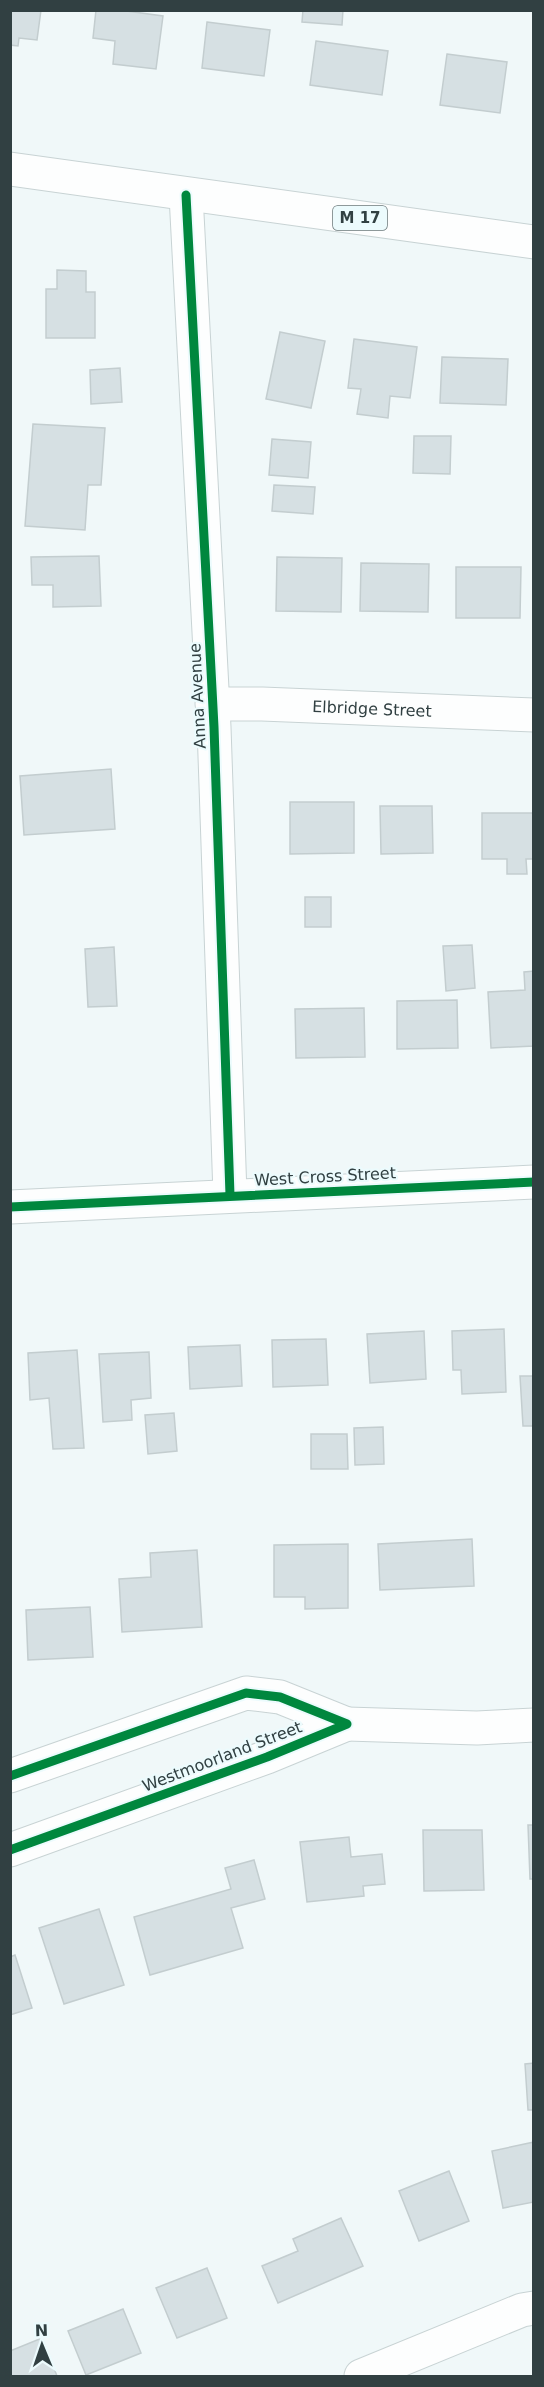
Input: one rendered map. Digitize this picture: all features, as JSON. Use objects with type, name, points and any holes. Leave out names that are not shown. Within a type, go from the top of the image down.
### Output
[{"type":"street","name":"M 17","points":[[10,169],[534,242]]},
{"type":"street","name":"Anna Avenue","points":[[186,195],[212,704],[230,1195]]},
{"type":"street","name":"Elbridge Street","points":[[212,704],[534,715]]},
{"type":"street","name":"West Cross Street","points":[[10,1208],[230,1195],[534,1182]]},
{"type":"street","name":"Westmoorland Street","points":[[10,1776],[246,1693],[280,1697],[347,1724],[477,1728],[534,1725]]},
{"type":"street","name":"Westmoorland Street","points":[[10,1850],[267,1757],[347,1724]]},
{"type":"street","points":[[361,2376],[522,2310],[534,2308]]},
{"type":"building","points":[[10,10],[41,10],[37,40],[19,38],[18,46],[10,45]]},
{"type":"building","points":[[96,10],[119,10],[163,16],[156,69],[113,64],[115,41],[93,38]]},
{"type":"building","points":[[303,10],[343,10],[342,25],[302,22]]},
{"type":"building","points":[[207,22],[270,30],[264,76],[202,68]]},
{"type":"building","points":[[316,41],[388,51],[382,95],[310,85]]},
{"type":"building","points":[[447,54],[507,62],[500,113],[440,105]]},
{"type":"building","points":[[57,270],[86,271],[86,292],[95,292],[95,338],[46,338],[46,289],[57,289]]},
{"type":"building","points":[[280,332],[325,341],[311,408],[266,399]]},
{"type":"building","points":[[354,339],[417,347],[410,398],[390,396],[388,418],[357,414],[361,389],[348,388]]},
{"type":"building","points":[[442,357],[508,359],[506,405],[440,403]]},
{"type":"building","points":[[120,368],[122,402],[91,404],[90,370]]},
{"type":"building","points":[[33,424],[105,428],[101,485],[88,485],[85,530],[25,526]]},
{"type":"building","points":[[414,436],[451,436],[450,474],[413,473]]},
{"type":"building","points":[[272,439],[311,442],[308,478],[269,475]]},
{"type":"building","points":[[274,485],[315,487],[313,514],[272,511]]},
{"type":"building","points":[[99,556],[101,606],[53,607],[53,585],[32,585],[31,557]]},
{"type":"building","points":[[277,557],[342,558],[341,612],[276,611]]},
{"type":"building","points":[[361,563],[429,564],[428,612],[360,611]]},
{"type":"building","points":[[456,567],[521,567],[520,618],[456,618]]},
{"type":"building","points":[[111,769],[115,829],[24,835],[20,776]]},
{"type":"building","points":[[290,802],[354,802],[354,853],[290,854]]},
{"type":"building","points":[[380,806],[432,806],[433,853],[381,854]]},
{"type":"building","points":[[482,813],[534,813],[534,859],[526,859],[527,874],[507,874],[507,859],[482,859]]},
{"type":"building","points":[[305,897],[331,897],[331,927],[305,927]]},
{"type":"building","points":[[472,945],[475,988],[446,991],[443,946]]},
{"type":"building","points":[[114,947],[117,1006],[88,1007],[85,949]]},
{"type":"building","points":[[534,971],[534,1046],[491,1048],[488,992],[525,990],[524,972]]},
{"type":"building","points":[[457,1000],[458,1048],[397,1049],[397,1001]]},
{"type":"building","points":[[364,1008],[365,1057],[296,1058],[295,1009]]},
{"type":"building","points":[[504,1329],[506,1392],[462,1394],[461,1370],[453,1370],[452,1331]]},
{"type":"building","points":[[424,1331],[426,1379],[370,1383],[367,1334]]},
{"type":"building","points":[[326,1339],[328,1385],[273,1387],[272,1340]]},
{"type":"building","points":[[240,1345],[242,1386],[190,1389],[188,1347]]},
{"type":"building","points":[[77,1350],[84,1448],[53,1449],[49,1398],[30,1400],[28,1353]]},
{"type":"building","points":[[149,1352],[151,1398],[131,1400],[132,1420],[103,1422],[99,1354]]},
{"type":"building","points":[[520,1376],[534,1376],[534,1426],[523,1426]]},
{"type":"building","points":[[174,1413],[177,1451],[148,1454],[145,1415]]},
{"type":"building","points":[[383,1427],[384,1464],[355,1465],[354,1428]]},
{"type":"building","points":[[311,1434],[347,1434],[348,1469],[311,1469]]},
{"type":"building","points":[[472,1539],[474,1586],[380,1590],[378,1544]]},
{"type":"building","points":[[348,1544],[348,1608],[305,1609],[305,1597],[274,1597],[274,1545]]},
{"type":"building","points":[[197,1550],[202,1627],[122,1632],[119,1579],[151,1577],[150,1553]]},
{"type":"building","points":[[90,1607],[93,1657],[28,1660],[26,1610]]},
{"type":"building","points":[[528,1825],[534,1825],[534,1879],[530,1879]]},
{"type":"building","points":[[423,1830],[482,1830],[484,1890],[424,1891]]},
{"type":"building","points":[[349,1837],[351,1857],[382,1854],[385,1884],[363,1886],[364,1896],[307,1902],[300,1842]]},
{"type":"building","points":[[254,1860],[265,1899],[231,1908],[243,1948],[150,1975],[134,1917],[231,1889],[225,1868]]},
{"type":"building","points":[[99,1909],[124,1985],[64,2004],[39,1928]]},
{"type":"building","points":[[15,1955],[32,2008],[10,2015],[10,1957]]},
{"type":"building","points":[[534,2063],[534,2110],[528,2110],[525,2064]]},
{"type":"building","points":[[534,2142],[534,2202],[503,2208],[492,2151]]},
{"type":"building","points":[[449,2171],[469,2221],[419,2241],[399,2191]]},
{"type":"building","points":[[341,2218],[363,2266],[278,2303],[262,2266],[298,2251],[293,2239]]},
{"type":"building","points":[[207,2268],[227,2318],[177,2338],[156,2288]]},
{"type":"building","points":[[123,2309],[141,2353],[86,2375],[68,2331]]},
{"type":"building","points":[[42,2338],[57,2376],[10,2376],[10,2351]]},
{"type":"cycle path","points":[[186,195],[214,727],[230,1195]]},
{"type":"cycle path","points":[[10,1207],[534,1182]]},
{"type":"cycle path","points":[[10,1776],[246,1693],[280,1697],[347,1724],[267,1757],[10,1850]]}]
